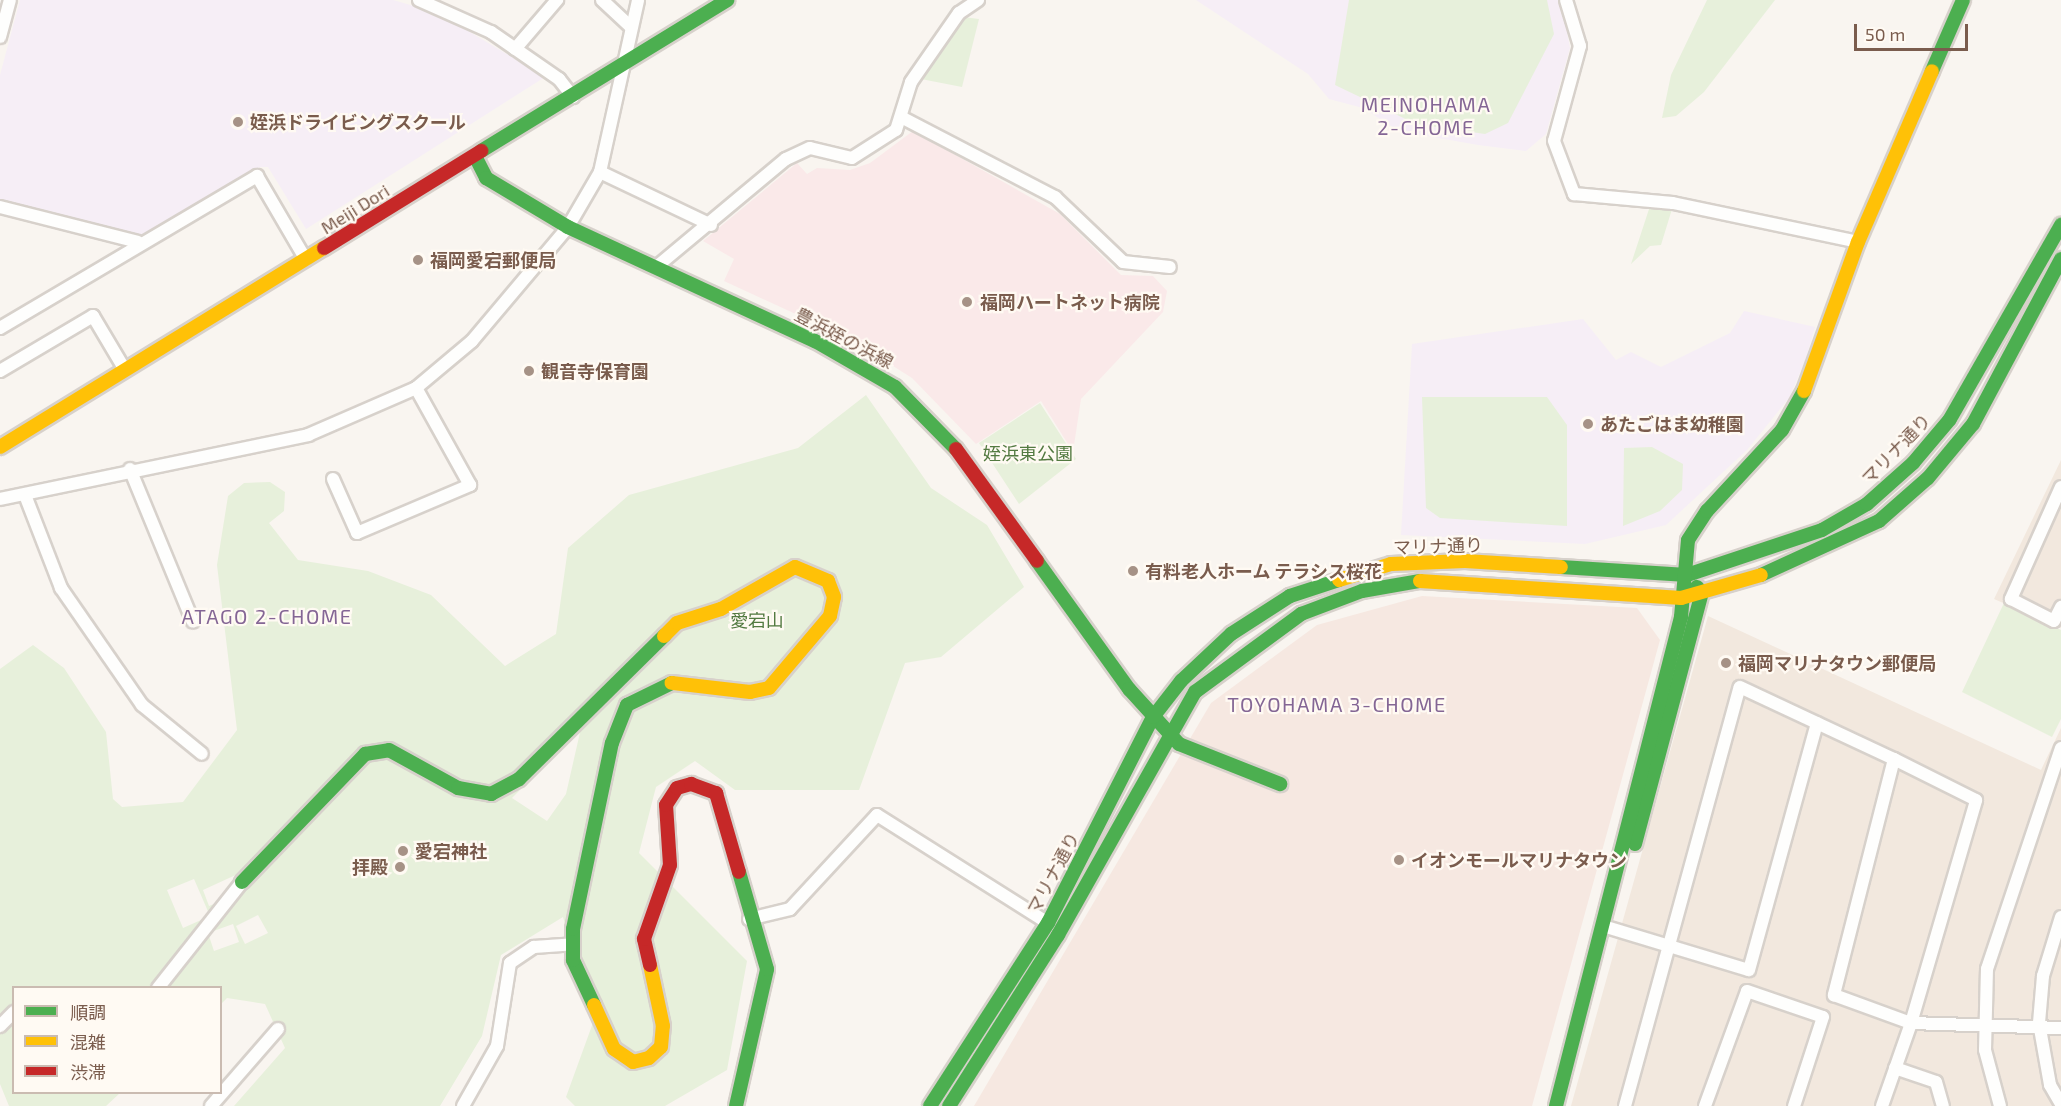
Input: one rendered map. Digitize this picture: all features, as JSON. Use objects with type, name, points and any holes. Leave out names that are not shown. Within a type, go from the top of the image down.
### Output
[{"type":"street","points":[[0,37],[10,0]]},
{"type":"street","points":[[419,0],[444,6],[515,49],[559,80],[573,97]]},
{"type":"street","points":[[515,49],[557,0]]},
{"type":"street","points":[[602,0],[632,27]]},
{"type":"street","points":[[0,499],[26,495],[130,469],[308,435],[416,388],[472,341],[568,227],[600,172],[619,103],[622,68],[638,0]]},
{"type":"street","name":"Meiji Dori","points":[[0,447],[622,68],[727,0]]},
{"type":"street","points":[[655,268],[711,225],[786,159],[810,148],[852,158],[896,130],[911,82],[959,13],[978,0]]},
{"type":"street","points":[[1566,0],[1580,46],[1554,141],[1574,194],[1673,202],[1858,242]]},
{"type":"street","points":[[1563,1106],[1681,617],[1681,598],[1687,575],[1688,540],[1707,511],[1782,430],[1810,379],[1858,242],[1963,0]]},
{"type":"street","points":[[901,117],[1055,197],[1123,262],[1170,267]]},
{"type":"street","name":"豊浜姪の浜線","points":[[475,156],[486,178],[568,227],[815,340],[902,393],[957,450],[1153,717],[1168,733],[1179,744],[1280,784]]},
{"type":"street","points":[[600,172],[711,225]]},
{"type":"street","points":[[0,328],[138,242],[257,176],[306,260]]},
{"type":"street","points":[[0,207],[138,242]]},
{"type":"street","name":"マリナ通り","points":[[930,1106],[1048,924],[1153,717],[1181,681],[1231,634],[1290,596],[1356,572],[1409,561],[1465,561],[1687,575],[1822,530],[1867,504],[1913,463],[1965,395],[2061,225]]},
{"type":"street","name":"マリナ通り","points":[[949,1106],[1058,935],[1168,733],[1195,692],[1247,649],[1300,614],[1362,591],[1413,581],[1465,581],[1681,598],[1783,568],[1832,546],[1879,521],[1929,478],[1973,424],[2061,259]]},
{"type":"street","points":[[0,316],[15,319]]},
{"type":"street","points":[[0,371],[93,316],[125,370]]},
{"type":"street","points":[[333,479],[357,534],[470,485],[416,388]]},
{"type":"street","points":[[130,469],[193,622]]},
{"type":"street","points":[[2061,487],[2011,599],[2054,621],[2061,607]]},
{"type":"street","points":[[26,495],[61,588],[142,705],[202,754]]},
{"type":"street","points":[[159,986],[242,882],[365,754],[389,750],[458,788],[491,794],[519,779],[677,623],[721,609],[795,567],[813,571],[831,589],[830,616],[769,688],[750,692],[678,680],[627,705],[612,743],[573,944],[573,960],[614,1049],[633,1062],[649,1058],[661,1047],[663,1026],[644,939],[670,865],[666,805],[677,788],[691,784],[716,793],[766,969],[736,1106]]},
{"type":"street","points":[[1556,1106],[1702,593],[1687,575]]},
{"type":"street","points":[[1625,1106],[1740,687],[1976,800],[1911,1023],[1882,1106]]},
{"type":"street","points":[[1608,927],[1749,970],[1817,723]]},
{"type":"street","points":[[2000,1106],[1984,1050],[1983,1022],[1987,969],[2061,748]]},
{"type":"street","points":[[1894,759],[1834,995],[1911,1023],[2039,1023],[2061,1028]]},
{"type":"street","points":[[750,919],[790,909],[877,815],[1048,924]]},
{"type":"street","points":[[2061,917],[2043,976],[2039,1023],[2050,1085],[2061,1104]]},
{"type":"street","points":[[463,1106],[497,1046],[510,963],[534,947],[573,944]]},
{"type":"street","points":[[1705,1106],[1747,991],[1823,1017],[1794,1106]]},
{"type":"street","points":[[0,1026],[12,1014]]},
{"type":"street","points":[[222,1093],[278,1029]]},
{"type":"street","points":[[1895,1068],[1936,1082],[1944,1106]]},
{"type":"street","points":[[211,1106],[221,1094]]},
{"type":"shaded area","name":"姪浜ドライビングスクール","points":[[20,0],[393,0],[438,13],[545,77],[306,229],[268,167],[260,167],[141,235],[0,200],[0,75]]},
{"type":"shaded area","points":[[1196,0],[1561,0],[1570,48],[1546,134],[1526,151],[1478,145],[1399,131],[1363,108],[1329,99],[1308,74]]},
{"type":"shaded area","name":"福岡ハートネット病院","points":[[913,131],[1060,214],[1121,275],[1153,276],[1167,291],[1163,312],[1081,399],[1073,452],[1041,401],[976,444],[912,378],[852,340],[724,281],[734,259],[703,241],[797,163],[807,174],[817,168],[850,170],[870,163]]},
{"type":"shaded area","name":"あたごはま幼稚園","points":[[1744,311],[1815,327],[1805,361],[1789,398],[1747,450],[1666,525],[1585,544],[1401,535],[1412,344],[1583,319],[1616,360],[1631,352],[1661,367],[1730,333]]},
{"type":"shaded area","points":[[2061,460],[2061,628],[1994,599]]},
{"type":"shaded area","points":[[1422,596],[1637,608],[1660,640],[1532,1106],[974,1106],[1211,703],[1317,625]]},
{"type":"shaded area","points":[[1708,616],[2041,770],[2061,728],[2061,1106],[1571,1106]]},
{"type":"green space","points":[[1349,0],[1547,0],[1554,34],[1508,123],[1485,134],[1416,124],[1335,85]]},
{"type":"green space","points":[[1707,0],[1775,0],[1704,92],[1676,116],[1662,118],[1671,75]]},
{"type":"green space","points":[[963,17],[979,19],[962,87],[921,79]]},
{"type":"green space","points":[[1650,206],[1672,209],[1661,245],[1650,246],[1631,264]]},
{"type":"green space","name":"愛宕山","points":[[866,395],[931,488],[987,525],[1024,587],[941,657],[905,663],[859,790],[735,790],[695,761],[656,787],[639,853],[747,961],[727,1070],[665,1106],[575,1106],[566,1097],[594,1020],[563,917],[501,955],[482,1036],[440,1106],[234,1106],[285,1048],[265,1004],[227,998],[222,1003],[222,986],[12,986],[12,1094],[119,1094],[106,1106],[9,1106],[0,1084],[0,669],[33,645],[64,668],[106,732],[113,799],[122,807],[183,802],[237,730],[217,565],[228,496],[244,483],[270,482],[285,492],[284,511],[269,523],[298,560],[368,571],[431,595],[505,666],[556,634],[568,548],[629,495],[798,448]],"holes":[[[581,728],[566,794],[547,821],[512,798]],[[240,873],[245,891],[209,906],[203,890]],[[194,879],[210,916],[183,928],[167,890]],[[258,915],[268,933],[245,944],[236,926]],[[233,924],[239,942],[214,951],[208,933]]]},
{"type":"green space","points":[[1422,397],[1547,397],[1567,425],[1567,526],[1440,518],[1426,508]]},
{"type":"green space","name":"姪浜東公園","points":[[1040,403],[1076,459],[1019,504],[979,443]]},
{"type":"green space","points":[[1652,447],[1683,464],[1682,490],[1660,511],[1623,526],[1624,448]]},
{"type":"green space","points":[[2004,603],[2061,630],[2061,719],[2052,737],[1962,692]]},
{"type":"traffic: fast","points":[[481,151],[727,0]]},
{"type":"traffic: fast","points":[[1932,71],[1963,0]]},
{"type":"traffic: fast","points":[[475,156],[486,178],[568,227],[815,341],[895,387],[956,449]]},
{"type":"traffic: fast","points":[[1561,567],[1687,575],[1822,530],[1867,504],[1913,463],[1950,419],[2061,225]]},
{"type":"traffic: fast","points":[[1761,575],[1879,521],[1928,478],[1973,424],[2061,259]]},
{"type":"traffic: fast","points":[[1556,1106],[1681,617],[1688,540],[1707,511],[1782,430],[1804,391]]},
{"type":"traffic: fast","points":[[1037,561],[1129,689],[1179,744],[1280,784]]},
{"type":"traffic: fast","points":[[930,1106],[1048,923],[1153,717],[1181,681],[1231,634],[1290,596],[1339,580]]},
{"type":"traffic: fast","points":[[949,1106],[1058,935],[1195,692],[1301,614],[1362,591],[1420,581]]},
{"type":"traffic: fast","points":[[1635,844],[1702,593],[1697,587]]},
{"type":"traffic: fast","points":[[242,882],[365,754],[389,750],[458,788],[491,794],[519,779],[664,636]]},
{"type":"traffic: fast","points":[[594,1005],[573,960],[573,929],[612,743],[627,705],[672,683]]},
{"type":"traffic: fast","points":[[736,1106],[767,969],[739,872]]},
{"type":"traffic: slow","points":[[1804,391],[1858,242],[1932,71]]},
{"type":"traffic: slow","points":[[0,447],[324,248]]},
{"type":"traffic: slow","points":[[1339,580],[1391,564],[1465,561],[1561,567]]},
{"type":"traffic: slow","points":[[664,636],[677,623],[721,609],[795,567],[828,581],[834,597],[830,616],[769,688],[750,692],[672,683]]},
{"type":"traffic: slow","points":[[1420,581],[1681,598],[1761,575]]},
{"type":"traffic: slow","points":[[594,1005],[614,1049],[633,1062],[649,1058],[661,1047],[663,1026],[650,965]]},
{"type":"traffic: jam","points":[[324,248],[481,151]]},
{"type":"traffic: jam","points":[[956,449],[1037,561]]},
{"type":"traffic: jam","points":[[650,965],[644,939],[670,865],[666,805],[677,788],[691,784],[716,793],[739,872]]},
{"type":"place","name":"姪浜ドライビングスクール","points":[[238,122]]},
{"type":"place","name":"福岡愛宕郵便局","points":[[418,260]]},
{"type":"place","name":"福岡ハートネット病院","points":[[967,302]]},
{"type":"place","name":"観音寺保育園","points":[[529,371]]},
{"type":"place","name":"あたごはま幼稚園","points":[[1588,424]]},
{"type":"place","name":"有料老人ホーム テラシス桜花","points":[[1133,571]]},
{"type":"place","name":"福岡マリナタウン郵便局","points":[[1726,663]]},
{"type":"place","name":"愛宕神社","points":[[403,851]]},
{"type":"place","name":"イオンモールマリナタウン","points":[[1399,860]]},
{"type":"place","name":"拝殿","points":[[400,867]]},
{"type":"district","name":"MEINOHAMA 2-CHOME","points":[[1426,116]]},
{"type":"district","name":"ATAGO 2-CHOME","points":[[267,616]]},
{"type":"district","name":"TOYOHAMA 3-CHOME","points":[[1337,704]]}]
